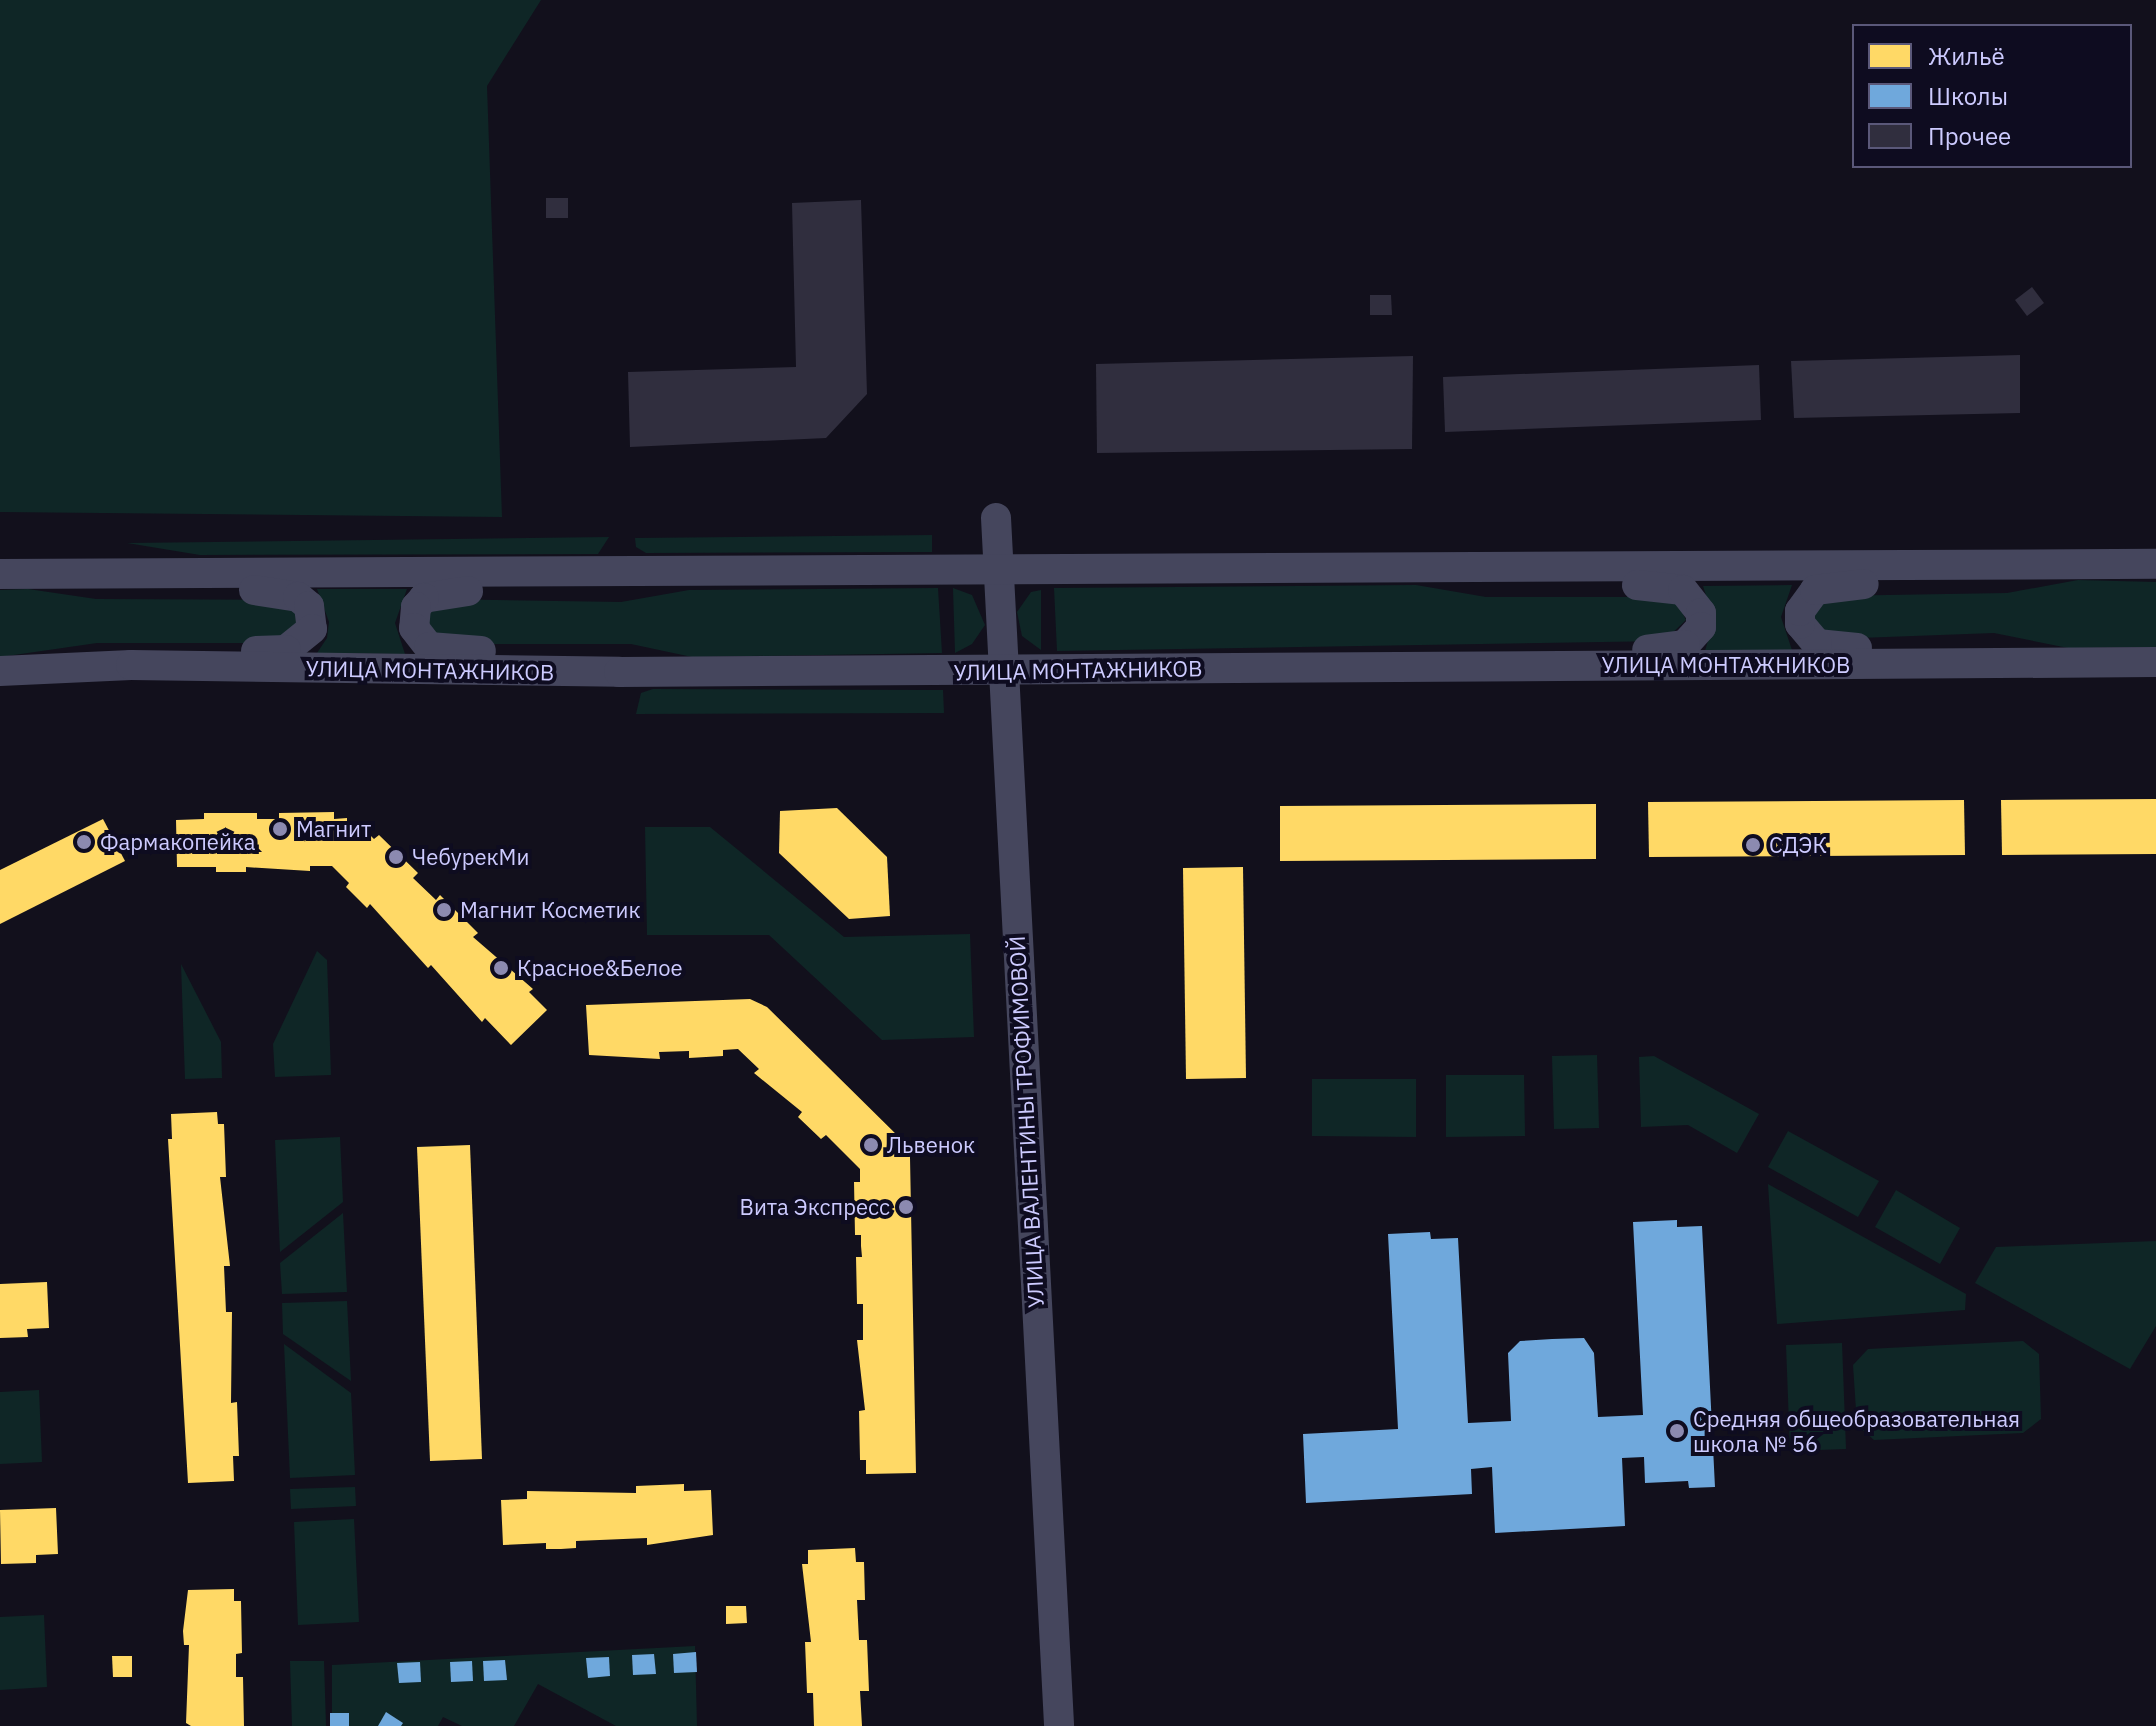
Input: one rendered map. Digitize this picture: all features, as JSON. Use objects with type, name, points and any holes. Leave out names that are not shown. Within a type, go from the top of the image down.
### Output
[{"type":"street","name":"УЛИЦА ВАЛЕНТИНЫ ТРОФИМОВОЙ","points":[[996,518],[1059,1726]]},
{"type":"street","points":[[0,574],[604,574],[999,569],[2156,564]]},
{"type":"street","points":[[2011,664],[1961,647],[1817,644],[1800,624],[1800,611],[1815,590],[1829,586],[1952,581],[2012,566]]},
{"type":"street","points":[[1459,568],[1537,583],[1670,586],[1695,601],[1701,613],[1694,637],[1671,649],[1572,653],[1515,665]]},
{"type":"street","points":[[103,574],[163,588],[286,591],[309,606],[312,617],[308,638],[286,650],[186,652],[131,665]]},
{"type":"street","points":[[583,672],[522,651],[429,647],[414,628],[413,617],[424,598],[439,592],[551,590],[604,574]]},
{"type":"street","name":"УЛИЦА МОНТАЖНИКОВ","points":[[0,671],[131,665],[583,672],[2156,662]]},
{"type":"green space","points":[[0,0],[541,0],[487,86],[502,517],[0,512]]},
{"type":"green space","points":[[932,535],[932,552],[646,553],[636,547],[635,538]]},
{"type":"green space","points":[[609,537],[598,554],[200,555],[127,543]]},
{"type":"green space","points":[[2078,580],[2156,582],[2156,647],[2068,648],[1994,633],[1832,639],[1819,635],[1812,608],[1828,596],[2007,593]]},
{"type":"green space","points":[[1416,585],[1486,597],[1664,597],[1676,600],[1686,620],[1664,641],[1057,651],[1054,588]]},
{"type":"green space","points":[[1792,585],[1781,617],[1792,650],[1705,651],[1714,620],[1703,586]]},
{"type":"green space","points":[[938,588],[942,653],[692,657],[631,644],[441,644],[423,615],[439,599],[621,602],[689,590]]},
{"type":"green space","points":[[953,588],[972,595],[985,625],[972,644],[955,653]]},
{"type":"green space","points":[[28,589],[96,599],[279,600],[293,602],[302,624],[278,643],[97,643],[0,657],[0,590]]},
{"type":"green space","points":[[317,589],[407,589],[395,623],[405,654],[317,653],[327,638],[329,622]]},
{"type":"green space","points":[[1041,590],[1041,650],[1022,636],[1017,612],[1031,592]]},
{"type":"green space","points":[[653,689],[943,690],[944,713],[636,714],[641,693]]},
{"type":"green space","points":[[645,827],[710,827],[844,937],[970,934],[974,1037],[882,1040],[769,935],[647,935]]},
{"type":"green space","points":[[317,951],[327,960],[331,1075],[275,1077],[273,1044]]},
{"type":"green space","points":[[181,964],[221,1042],[222,1078],[185,1079]]},
{"type":"green space","points":[[1597,1055],[1599,1128],[1554,1129],[1552,1056]]},
{"type":"green space","points":[[1654,1056],[1759,1114],[1737,1153],[1688,1125],[1641,1127],[1639,1057]]},
{"type":"green space","points":[[1446,1075],[1524,1075],[1525,1136],[1446,1137]]},
{"type":"green space","points":[[1312,1079],[1416,1079],[1416,1137],[1312,1136]]},
{"type":"green space","points":[[1788,1131],[1879,1181],[1858,1217],[1768,1167]]},
{"type":"green space","points":[[340,1137],[343,1202],[280,1252],[275,1140]]},
{"type":"green space","points":[[1768,1184],[1966,1294],[1965,1310],[1777,1324]]},
{"type":"green space","points":[[1896,1190],[1960,1228],[1940,1264],[1875,1227]]},
{"type":"green space","points":[[343,1213],[347,1292],[282,1294],[280,1263]]},
{"type":"green space","points":[[2156,1241],[2156,1326],[2130,1369],[1975,1283],[1996,1247]]},
{"type":"green space","points":[[347,1301],[351,1381],[283,1334],[282,1303]]},
{"type":"green space","points":[[2023,1341],[2039,1354],[2041,1419],[2023,1433],[1874,1440],[1857,1425],[1853,1365],[1868,1349]]},
{"type":"green space","points":[[1842,1343],[1846,1449],[1790,1451],[1786,1345]]},
{"type":"green space","points":[[284,1344],[351,1393],[355,1475],[290,1478]]},
{"type":"green space","points":[[39,1390],[42,1462],[0,1464],[0,1392]]},
{"type":"green space","points":[[355,1487],[356,1506],[291,1509],[290,1489]]},
{"type":"green space","points":[[354,1519],[359,1622],[298,1625],[294,1522]]},
{"type":"green space","points":[[44,1615],[47,1687],[0,1690],[0,1617]]},
{"type":"green space","points":[[695,1646],[697,1726],[616,1726],[538,1684],[514,1726],[462,1726],[443,1717],[438,1726],[332,1726],[332,1665]]},
{"type":"green space","points":[[290,1661],[324,1661],[326,1726],[292,1726]]},
{"type":"building: Жильё","points":[[2156,799],[2156,854],[2002,855],[2001,800]]},
{"type":"building: Жильё","points":[[1964,800],[1965,855],[1649,857],[1648,802]]},
{"type":"building: Жильё","points":[[1596,804],[1596,859],[1280,861],[1280,806]]},
{"type":"building: Жильё","points":[[837,808],[887,857],[890,916],[849,919],[779,853],[780,811]]},
{"type":"building: Жильё","points":[[334,812],[334,819],[347,818],[347,825],[360,825],[374,839],[379,835],[418,873],[413,878],[436,900],[440,895],[478,933],[473,937],[533,989],[529,992],[547,1010],[511,1045],[485,1018],[482,1022],[431,965],[428,968],[370,904],[367,908],[346,887],[349,883],[332,866],[310,866],[310,871],[246,867],[246,872],[216,872],[216,867],[177,867],[176,820],[204,819],[204,813],[257,813],[257,819],[279,819],[279,813]]},
{"type":"building: Жильё","points":[[103,819],[125,861],[0,924],[0,870]]},
{"type":"building: Жильё","points":[[1243,867],[1246,1078],[1186,1079],[1183,868]]},
{"type":"building: Жильё","points":[[750,999],[767,1007],[904,1142],[910,1157],[916,1473],[866,1474],[866,1460],[860,1460],[859,1411],[865,1410],[857,1340],[863,1340],[863,1304],[857,1304],[856,1257],[862,1257],[861,1235],[855,1235],[854,1182],[860,1182],[860,1169],[826,1135],[821,1139],[798,1117],[802,1112],[754,1073],[759,1069],[738,1049],[723,1050],[723,1056],[689,1058],[689,1051],[659,1052],[660,1059],[589,1055],[586,1005]]},
{"type":"building: Жильё","points":[[217,1112],[218,1124],[224,1124],[226,1177],[220,1177],[230,1266],[224,1266],[226,1312],[232,1312],[231,1403],[237,1402],[239,1456],[233,1456],[234,1481],[188,1483],[168,1139],[172,1139],[171,1114]]},
{"type":"building: Жильё","points":[[470,1145],[482,1459],[430,1461],[417,1147]]},
{"type":"building: Жильё","points":[[47,1282],[49,1328],[27,1329],[28,1337],[0,1338],[0,1284]]},
{"type":"building: Жильё","points":[[684,1484],[684,1491],[711,1490],[713,1535],[647,1545],[647,1538],[576,1541],[576,1548],[561,1549],[546,1549],[546,1543],[503,1545],[501,1500],[527,1499],[527,1491],[636,1493],[636,1486]]},
{"type":"building: Жильё","points":[[56,1508],[58,1554],[36,1555],[36,1563],[1,1564],[0,1510]]},
{"type":"building: Жильё","points":[[855,1548],[856,1562],[864,1562],[865,1600],[857,1600],[859,1640],[867,1640],[869,1691],[860,1691],[862,1726],[814,1726],[813,1693],[807,1693],[805,1642],[811,1642],[802,1564],[808,1564],[808,1550]]},
{"type":"building: Жильё","points":[[234,1589],[234,1601],[241,1601],[242,1653],[236,1654],[236,1677],[243,1677],[244,1726],[191,1726],[186,1723],[189,1645],[184,1645],[183,1631],[188,1590]]},
{"type":"building: Жильё","points":[[726,1606],[746,1606],[747,1623],[726,1624]]},
{"type":"building: Жильё","points":[[112,1656],[132,1656],[132,1677],[113,1677]]},
{"type":"building: Школы","name":"Средняя общеобразовательная школа № 56","points":[[1677,1220],[1677,1227],[1702,1226],[1715,1487],[1689,1488],[1688,1481],[1645,1483],[1644,1457],[1622,1458],[1625,1526],[1495,1533],[1492,1467],[1471,1469],[1472,1494],[1306,1503],[1303,1434],[1398,1429],[1388,1234],[1430,1232],[1431,1239],[1458,1238],[1468,1423],[1511,1421],[1508,1353],[1520,1341],[1552,1339],[1584,1338],[1594,1353],[1598,1417],[1643,1415],[1633,1222]]},
{"type":"building: Школы","points":[[696,1652],[697,1672],[674,1673],[673,1654]]},
{"type":"building: Школы","points":[[654,1654],[656,1674],[633,1675],[632,1655]]},
{"type":"building: Школы","points":[[609,1657],[610,1676],[588,1678],[586,1658]]},
{"type":"building: Школы","points":[[505,1660],[507,1680],[484,1681],[483,1661]]},
{"type":"building: Школы","points":[[472,1661],[473,1681],[451,1682],[450,1662]]},
{"type":"building: Школы","points":[[420,1662],[421,1682],[399,1683],[397,1663]]},
{"type":"building: Школы","points":[[386,1712],[403,1723],[401,1726],[378,1726]]},
{"type":"building: Школы","points":[[330,1713],[349,1713],[349,1726],[330,1726]]},
{"type":"building: Прочее","points":[[546,198],[568,198],[568,218],[546,218]]},
{"type":"building: Прочее","points":[[861,200],[867,394],[826,438],[630,447],[628,372],[796,367],[792,203]]},
{"type":"building: Прочее","points":[[2032,287],[2044,303],[2027,316],[2015,300]]},
{"type":"building: Прочее","points":[[1370,295],[1391,295],[1392,315],[1370,315]]},
{"type":"building: Прочее","points":[[2020,355],[2020,413],[1794,418],[1791,361]]},
{"type":"building: Прочее","points":[[1413,356],[1412,449],[1097,453],[1096,364]]},
{"type":"building: Прочее","points":[[1759,365],[1761,420],[1445,432],[1443,377]]},
{"type":"place","name":"Магнит","points":[[280,829]]},
{"type":"place","name":"Фармакопейка","points":[[84,842]]},
{"type":"place","name":"СДЭК","points":[[1753,845]]},
{"type":"place","name":"ЧебурекМи","points":[[396,857]]},
{"type":"place","name":"Магнит Косметик","points":[[444,910]]},
{"type":"place","name":"Красное&Белое","points":[[501,968]]},
{"type":"place","name":"Львенок","points":[[871,1145]]},
{"type":"place","name":"Вита Экспресс","points":[[906,1207]]},
{"type":"place","name":"Средняя общеобразовательная школа № 56","points":[[1677,1431]]}]
